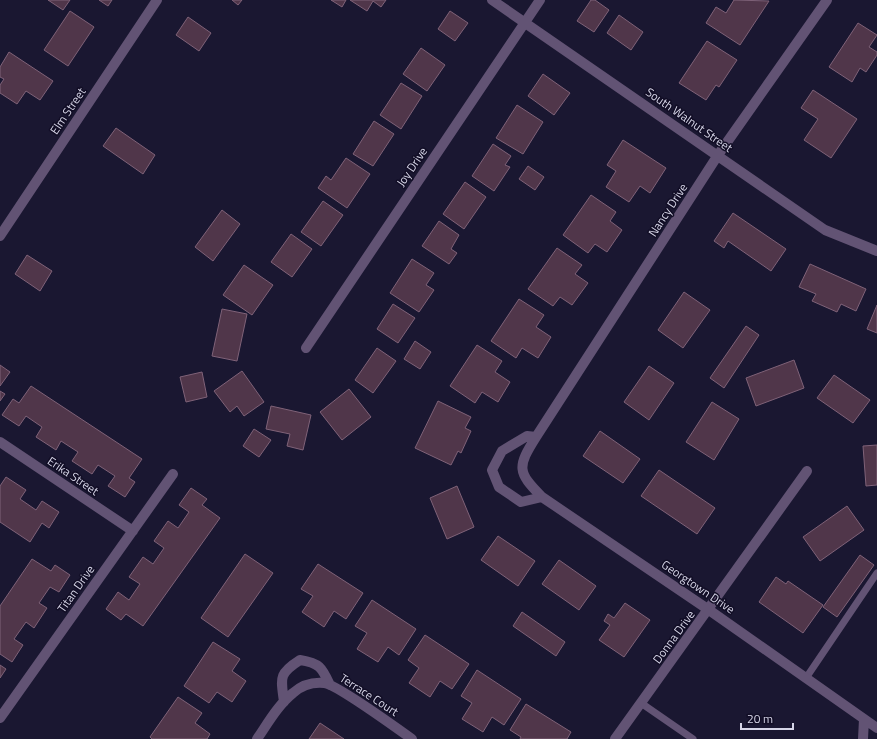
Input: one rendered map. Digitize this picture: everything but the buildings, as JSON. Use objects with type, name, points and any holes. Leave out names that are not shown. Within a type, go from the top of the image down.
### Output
[{"type":"street","name":"Elm Street","points":[[0,236],[157,0]]},
{"type":"street","name":"South Walnut Street","points":[[492,0],[825,230],[877,250]]},
{"type":"street","name":"Joy Drive","points":[[306,348],[540,0]]},
{"type":"street","name":"Nancy Drive","points":[[522,473],[523,459],[536,437],[718,156],[827,0]]},
{"type":"street","points":[[536,437],[527,436],[502,451],[492,470],[499,487],[521,502],[542,497]]},
{"type":"street","name":"Erika Street","points":[[0,442],[133,531]]},
{"type":"street","name":"Donna Drive","points":[[616,739],[807,470]]},
{"type":"street","name":"Georgtown Drive","points":[[522,473],[530,485],[542,497],[709,610],[877,728]]},
{"type":"street","name":"Titan Drive","points":[[0,718],[172,474]]},
{"type":"street","points":[[257,739],[284,702],[282,682],[286,669],[300,660],[314,662],[323,670],[330,685]]},
{"type":"street","name":"Terrace Court","points":[[284,702],[293,692],[308,684],[325,683],[412,739]]},
{"type":"street","points":[[863,739],[864,719]]},
{"type":"lane","points":[[806,678],[877,573]]},
{"type":"lane","points":[[642,703],[693,739]]}]
